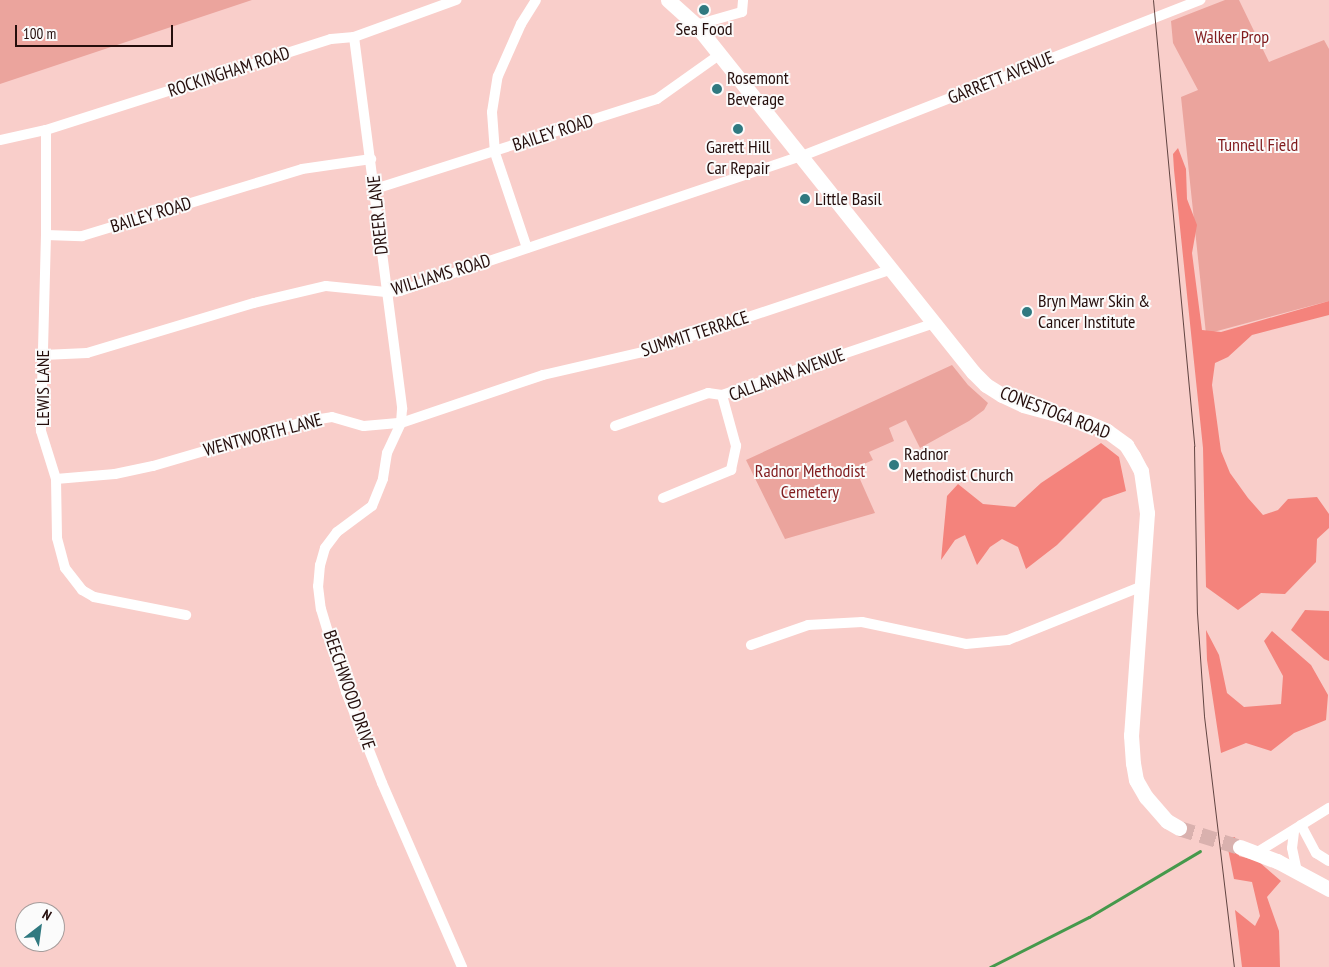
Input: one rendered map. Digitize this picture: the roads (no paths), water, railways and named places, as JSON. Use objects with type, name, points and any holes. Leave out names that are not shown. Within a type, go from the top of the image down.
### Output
[{"type":"main road","name":"CONESTOGA ROAD","points":[[668,0],[696,25],[973,372],[994,390],[1023,404],[1086,422],[1107,431],[1126,445],[1141,471],[1147,512],[1131,735],[1136,780],[1156,810],[1167,821],[1179,828]]},
{"type":"main road","points":[[1240,847],[1297,871],[1329,889]]},
{"type":"street","name":"ROCKINGHAM ROAD","points":[[0,140],[46,130],[331,39],[354,38],[456,0]]},
{"type":"street","points":[[527,248],[495,153],[492,112],[498,76],[521,24],[536,0]]},
{"type":"street","points":[[696,25],[742,12],[743,0]]},
{"type":"street","name":"GARRETT AVENUE","points":[[802,156],[1201,0]]},
{"type":"street","name":"DREER LANE","points":[[354,38],[376,189],[386,292],[402,409],[400,423]]},
{"type":"street","name":"BAILEY ROAD","points":[[376,189],[495,153],[657,99],[719,55]]},
{"type":"street","name":"LEWIS LANE","points":[[46,130],[42,431],[56,479],[57,538],[65,568],[82,590],[94,597],[186,614]]},
{"type":"street","name":"WILLIAMS ROAD","points":[[43,355],[87,353],[254,303],[326,286],[386,292],[400,291],[802,156]]},
{"type":"street","name":"BAILEY ROAD","points":[[46,235],[82,236],[302,169],[371,159]]},
{"type":"street","name":"SUMMIT TERRACE","points":[[496,391],[544,375],[642,352],[892,269]]},
{"type":"street","name":"CALLANAN AVENUE","points":[[663,498],[731,470],[736,446],[722,396],[935,322]]},
{"type":"street","name":"WENTWORTH LANE","points":[[56,479],[116,474],[144,468],[307,421],[332,417],[364,426],[400,423],[496,391]]},
{"type":"street","points":[[615,426],[708,393],[722,396]]},
{"type":"street","name":"BEECHWOOD DRIVE","points":[[400,423],[386,453],[383,479],[372,506],[337,532],[325,548],[320,565],[318,586],[321,609],[346,692],[382,783],[462,967]]},
{"type":"street","points":[[751,645],[808,625],[862,622],[966,644],[1008,640],[1142,586]]},
{"type":"street","points":[[1256,853],[1329,808]]},
{"type":"street","points":[[1297,829],[1316,853],[1329,861]]},
{"type":"street","points":[[1297,829],[1292,848],[1297,871]]},
{"type":"waterway","points":[[990,967],[1089,917],[1200,851]]},
{"type":"tunnel","points":[[1179,828],[1240,847]]},
{"type":"tram line","points":[[1153,0],[1194,446],[1197,613],[1204,716],[1234,967]]},
{"type":"place","name":"Sea Food","points":[[704,10]]},
{"type":"place","name":"Rosemont Beverage","points":[[717,89]]},
{"type":"place","name":"Garett Hill Car Repair","points":[[738,129]]},
{"type":"place","name":"Little Basil","points":[[805,199]]},
{"type":"place","name":"Bryn Mawr Skin & Cancer Institute","points":[[1027,312]]},
{"type":"place","name":"Radnor Methodist Church","points":[[894,465]]},
{"type":"park label","name":"Walker Prop","points":[[1232,37]]},
{"type":"park label","name":"Tunnell Field","points":[[1258,145]]},
{"type":"park label","name":"Radnor Methodist Cemetery","points":[[810,482]]}]
